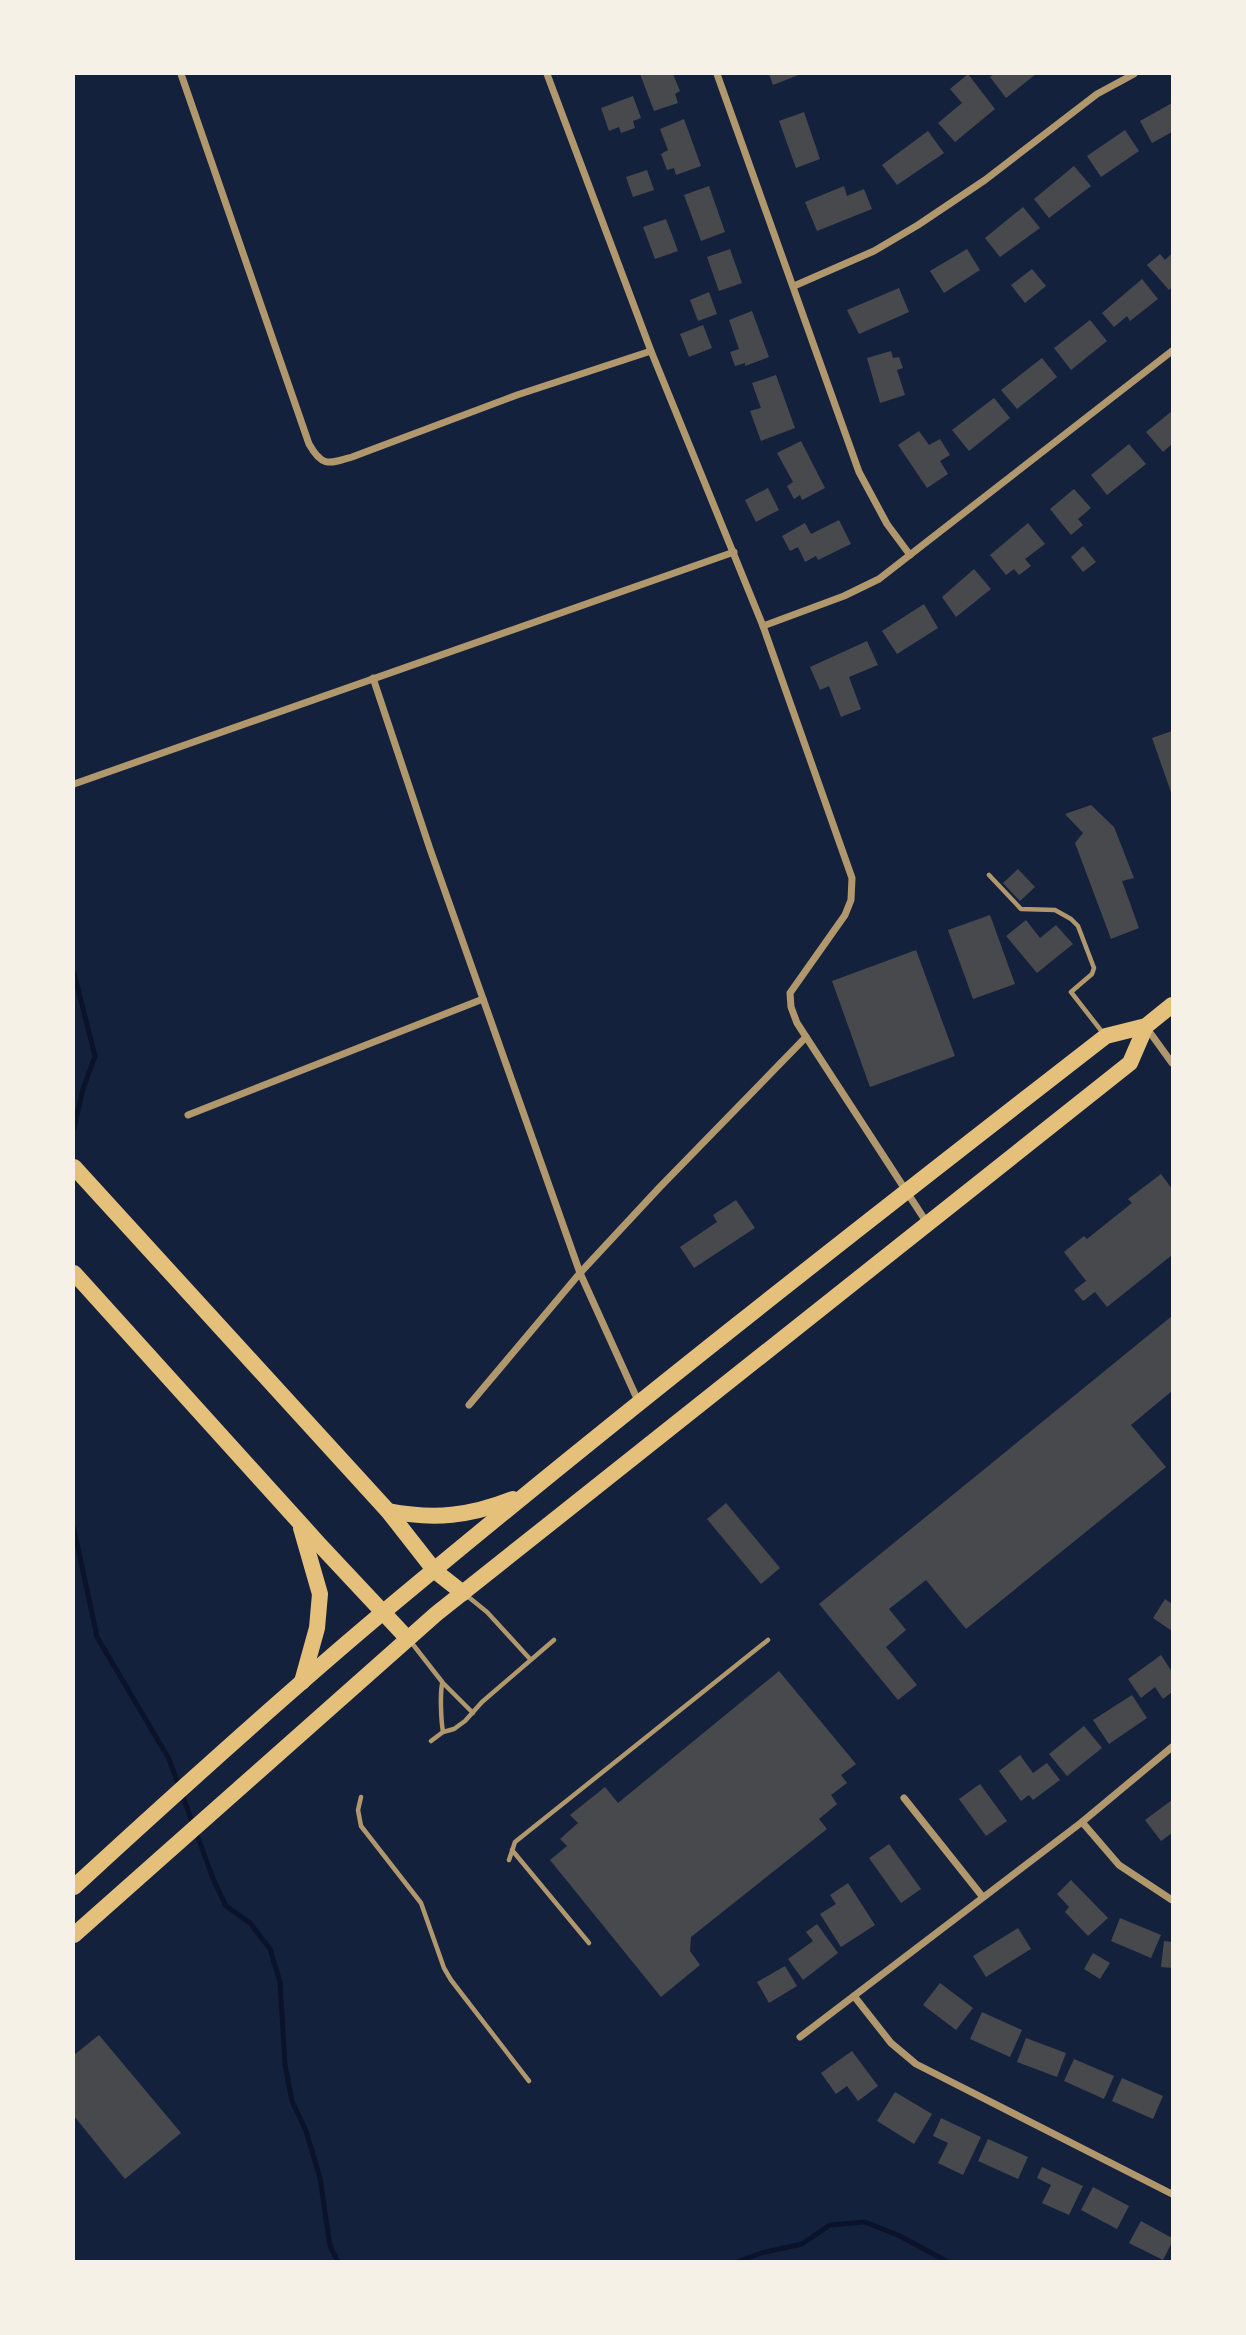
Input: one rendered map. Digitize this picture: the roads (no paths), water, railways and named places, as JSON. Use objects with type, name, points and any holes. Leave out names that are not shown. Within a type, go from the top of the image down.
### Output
[{"type":"main road","points":[[74,1887],[301,1683],[529,1493],[1106,1036],[1146,1026],[1172,1005]]},
{"type":"main road","points":[[74,1935],[223,1800],[463,1592],[1130,1063],[1146,1026]]},
{"type":"main road","points":[[74,1167],[388,1511],[435,1571],[463,1592]]},
{"type":"main road","points":[[74,1273],[408,1639]]},
{"type":"main road","points":[[388,1511],[428,1516],[460,1515],[488,1509],[529,1493]]},
{"type":"main road","points":[[299,1522],[320,1594],[317,1628],[301,1683]]},
{"type":"street","points":[[181,74],[305,431],[317,458],[334,463],[517,395],[651,351]]},
{"type":"street","points":[[547,74],[651,351],[763,626],[852,878],[851,900],[845,915],[790,993],[791,1007],[806,1037],[927,1223]]},
{"type":"street","points":[[717,74],[859,472],[887,524],[910,555]]},
{"type":"street","points":[[794,286],[874,251],[918,225],[985,180],[1097,94],[1134,74]]},
{"type":"street","points":[[763,626],[864,587],[910,555],[1172,351]]},
{"type":"street","points":[[74,784],[734,552]]},
{"type":"street","points":[[373,678],[430,849],[580,1273],[640,1405]]},
{"type":"street","points":[[188,1115],[483,999]]},
{"type":"street","points":[[1146,1026],[1172,1063]]},
{"type":"street","points":[[469,1405],[580,1273],[806,1037]]},
{"type":"street","points":[[800,2037],[1082,1822],[1172,1747]]},
{"type":"street","points":[[904,1798],[982,1896]]},
{"type":"street","points":[[1082,1822],[1119,1865],[1172,1900]]},
{"type":"street","points":[[854,1996],[891,2043],[916,2064],[1172,2194]]},
{"type":"lane","points":[[989,875],[1021,909],[1055,910],[1079,926],[1094,968],[1092,974],[1070,992],[1106,1036]]},
{"type":"lane","points":[[463,1592],[488,1612],[530,1659]]},
{"type":"lane","points":[[408,1639],[443,1684],[474,1713]]},
{"type":"lane","points":[[431,1741],[443,1732],[454,1729],[474,1713],[482,1702],[554,1640]]},
{"type":"lane","points":[[509,1860],[515,1842],[768,1640]]},
{"type":"lane","points":[[443,1684],[440,1696],[443,1703],[443,1732]]},
{"type":"lane","points":[[361,1797],[358,1810],[361,1826],[421,1903],[444,1968],[451,1980],[529,2081]]},
{"type":"lane","points":[[512,1850],[589,1943]]},
{"type":"waterway","points":[[74,973],[95,1056],[83,1089],[74,1128]]},
{"type":"waterway","points":[[74,1529],[97,1637],[169,1759],[214,1881],[226,1906],[250,1923],[270,1949],[280,1982],[285,2065],[292,2101],[306,2131],[320,2178],[330,2246],[338,2262]]},
{"type":"waterway","points":[[737,2262],[761,2253],[802,2244],[830,2225],[865,2222],[900,2236],[948,2262]]}]
